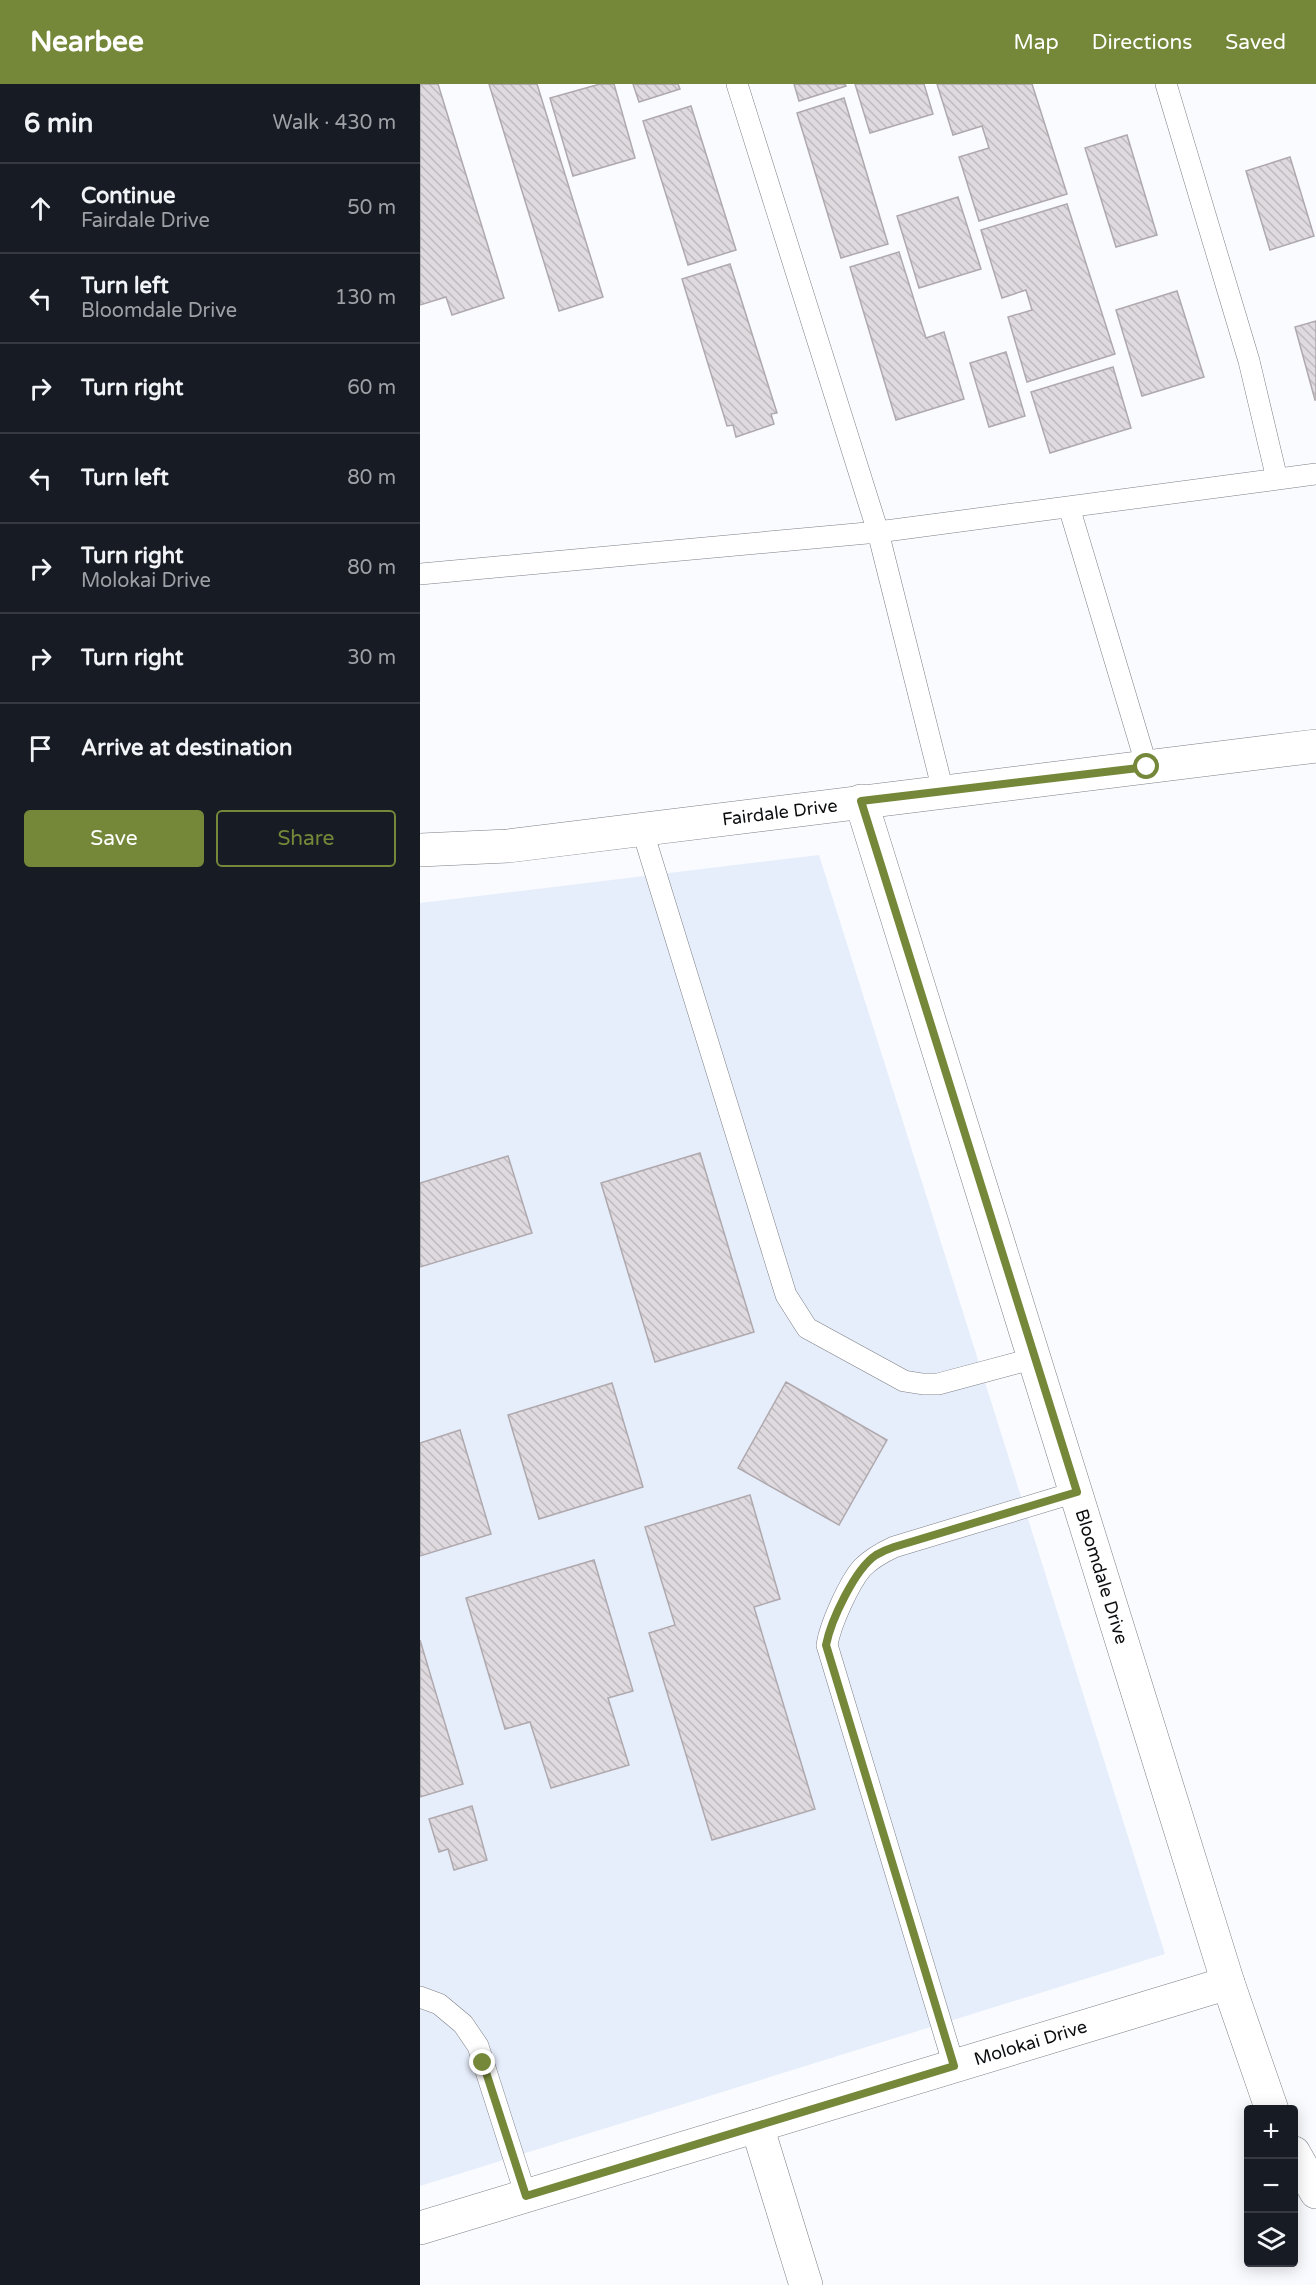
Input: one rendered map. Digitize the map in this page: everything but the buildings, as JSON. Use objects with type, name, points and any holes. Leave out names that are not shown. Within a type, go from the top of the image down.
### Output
[{"type":"street","name":"Fairdale Drive","points":[[420,850],[508,846],[1316,746]]},
{"type":"street","name":"Bloomdale Drive","points":[[861,801],[1228,1983],[1271,2105]]},
{"type":"street","name":"Molokai Drive","points":[[420,2228],[1228,1983]]},
{"type":"street","points":[[757,2126],[806,2285]]},
{"type":"street","points":[[1297,2159],[1316,2192]]},
{"type":"lane","points":[[736,84],[878,532],[943,791]]},
{"type":"lane","points":[[1166,84],[1249,361],[1277,479]]},
{"type":"lane","points":[[420,574],[878,532],[1316,474]]},
{"type":"lane","points":[[1069,507],[1147,767]]},
{"type":"lane","points":[[642,829],[786,1294],[801,1321],[807,1328],[904,1381],[938,1384],[1035,1358]]},
{"type":"lane","points":[[954,2066],[826,1645],[829,1630],[861,1570],[876,1555],[894,1547],[1077,1492]]},
{"type":"lane","points":[[420,1997],[440,2004],[463,2024],[478,2046],[526,2196]]},
{"type":"shaded area","points":[[819,855],[1165,1954],[420,2186],[420,903]]},
{"type":"route","points":[[483,2063],[526,2196],[954,2066],[826,1645],[829,1630],[861,1570],[876,1555],[894,1547],[1077,1492],[861,801],[1147,767]]}]
